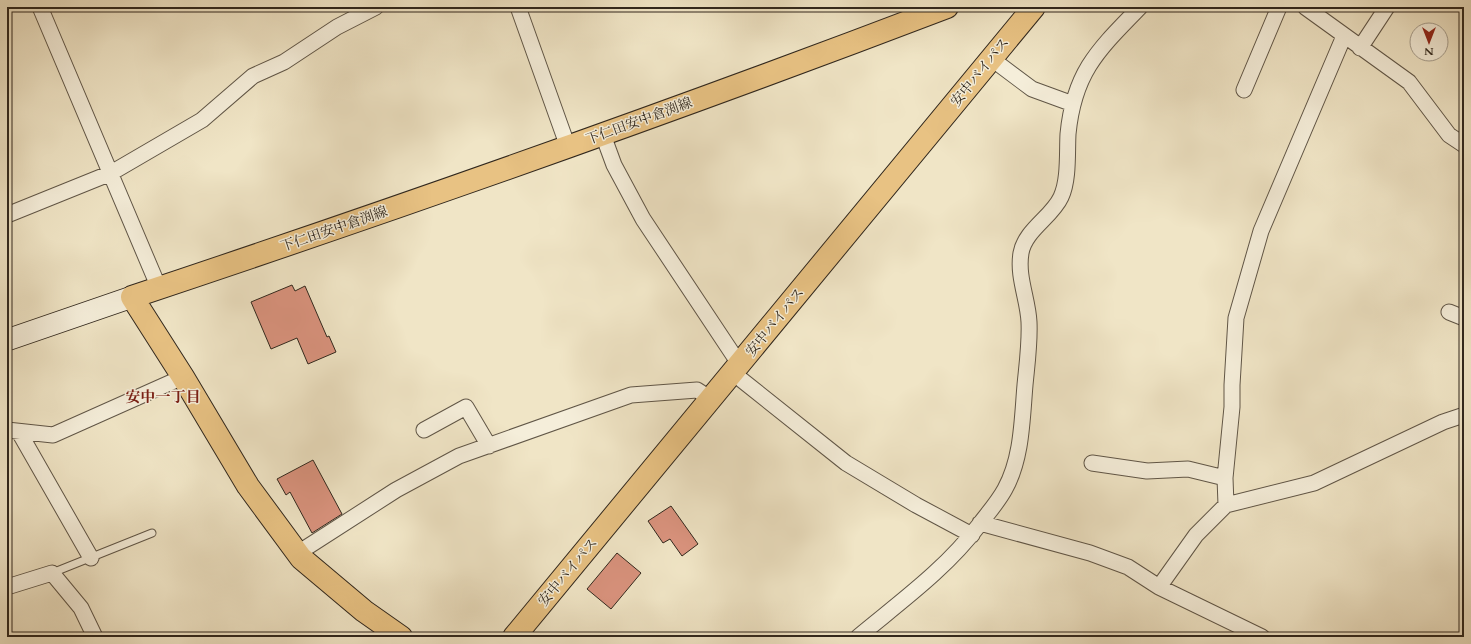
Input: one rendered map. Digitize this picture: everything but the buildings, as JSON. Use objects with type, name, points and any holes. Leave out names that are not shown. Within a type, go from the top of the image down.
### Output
[{"type":"main road","name":"下仁田安中倉渕線","points":[[132,297],[329,231],[603,135],[947,7]]},
{"type":"main road","name":"安中バイパス","points":[[514,637],[1034,7]]},
{"type":"main road","points":[[7,340],[132,297],[183,377],[248,486],[298,553],[364,611],[401,637]]},
{"type":"street","points":[[40,7],[159,288]]},
{"type":"street","points":[[7,215],[111,173],[202,120],[253,76],[284,62],[337,27],[376,7]]},
{"type":"street","points":[[518,7],[568,147]]},
{"type":"street","points":[[858,637],[949,560],[988,515],[1005,488],[1014,466],[1020,440],[1029,321],[1020,274],[1021,252],[1031,234],[1061,196],[1066,176],[1068,133],[1073,104],[1082,76],[1101,46],[1140,7]]},
{"type":"street","points":[[1244,90],[1279,7]]},
{"type":"street","points":[[1305,7],[1409,82],[1449,135],[1464,145]]},
{"type":"street","points":[[1360,48],[1387,7]]},
{"type":"street","points":[[1226,505],[1225,478],[1232,407],[1236,318],[1262,231],[1344,36]]},
{"type":"street","points":[[992,59],[1032,89],[1073,104]]},
{"type":"street","points":[[603,135],[614,165],[643,219],[736,369],[846,463],[916,505],[976,529],[1090,553],[1128,567],[1159,587],[1262,637]]},
{"type":"street","points":[[1449,312],[1464,318]]},
{"type":"street","points":[[13,431],[53,435],[183,377]]},
{"type":"street","points":[[298,553],[396,490],[459,456],[631,395],[697,390],[711,399]]},
{"type":"street","points":[[424,430],[466,406],[489,446]]},
{"type":"street","points":[[1159,587],[1196,535],[1226,505],[1314,483],[1443,422],[1464,415]]},
{"type":"street","points":[[13,431],[91,558]]},
{"type":"street","points":[[1092,464],[1147,471],[1188,469],[1225,478]]},
{"type":"street","points":[[7,587],[52,573],[81,608],[95,637]]},
{"type":"lane","points":[[52,573],[152,532]]},
{"type":"district","name":"安中一丁目","points":[[163,397]]}]
